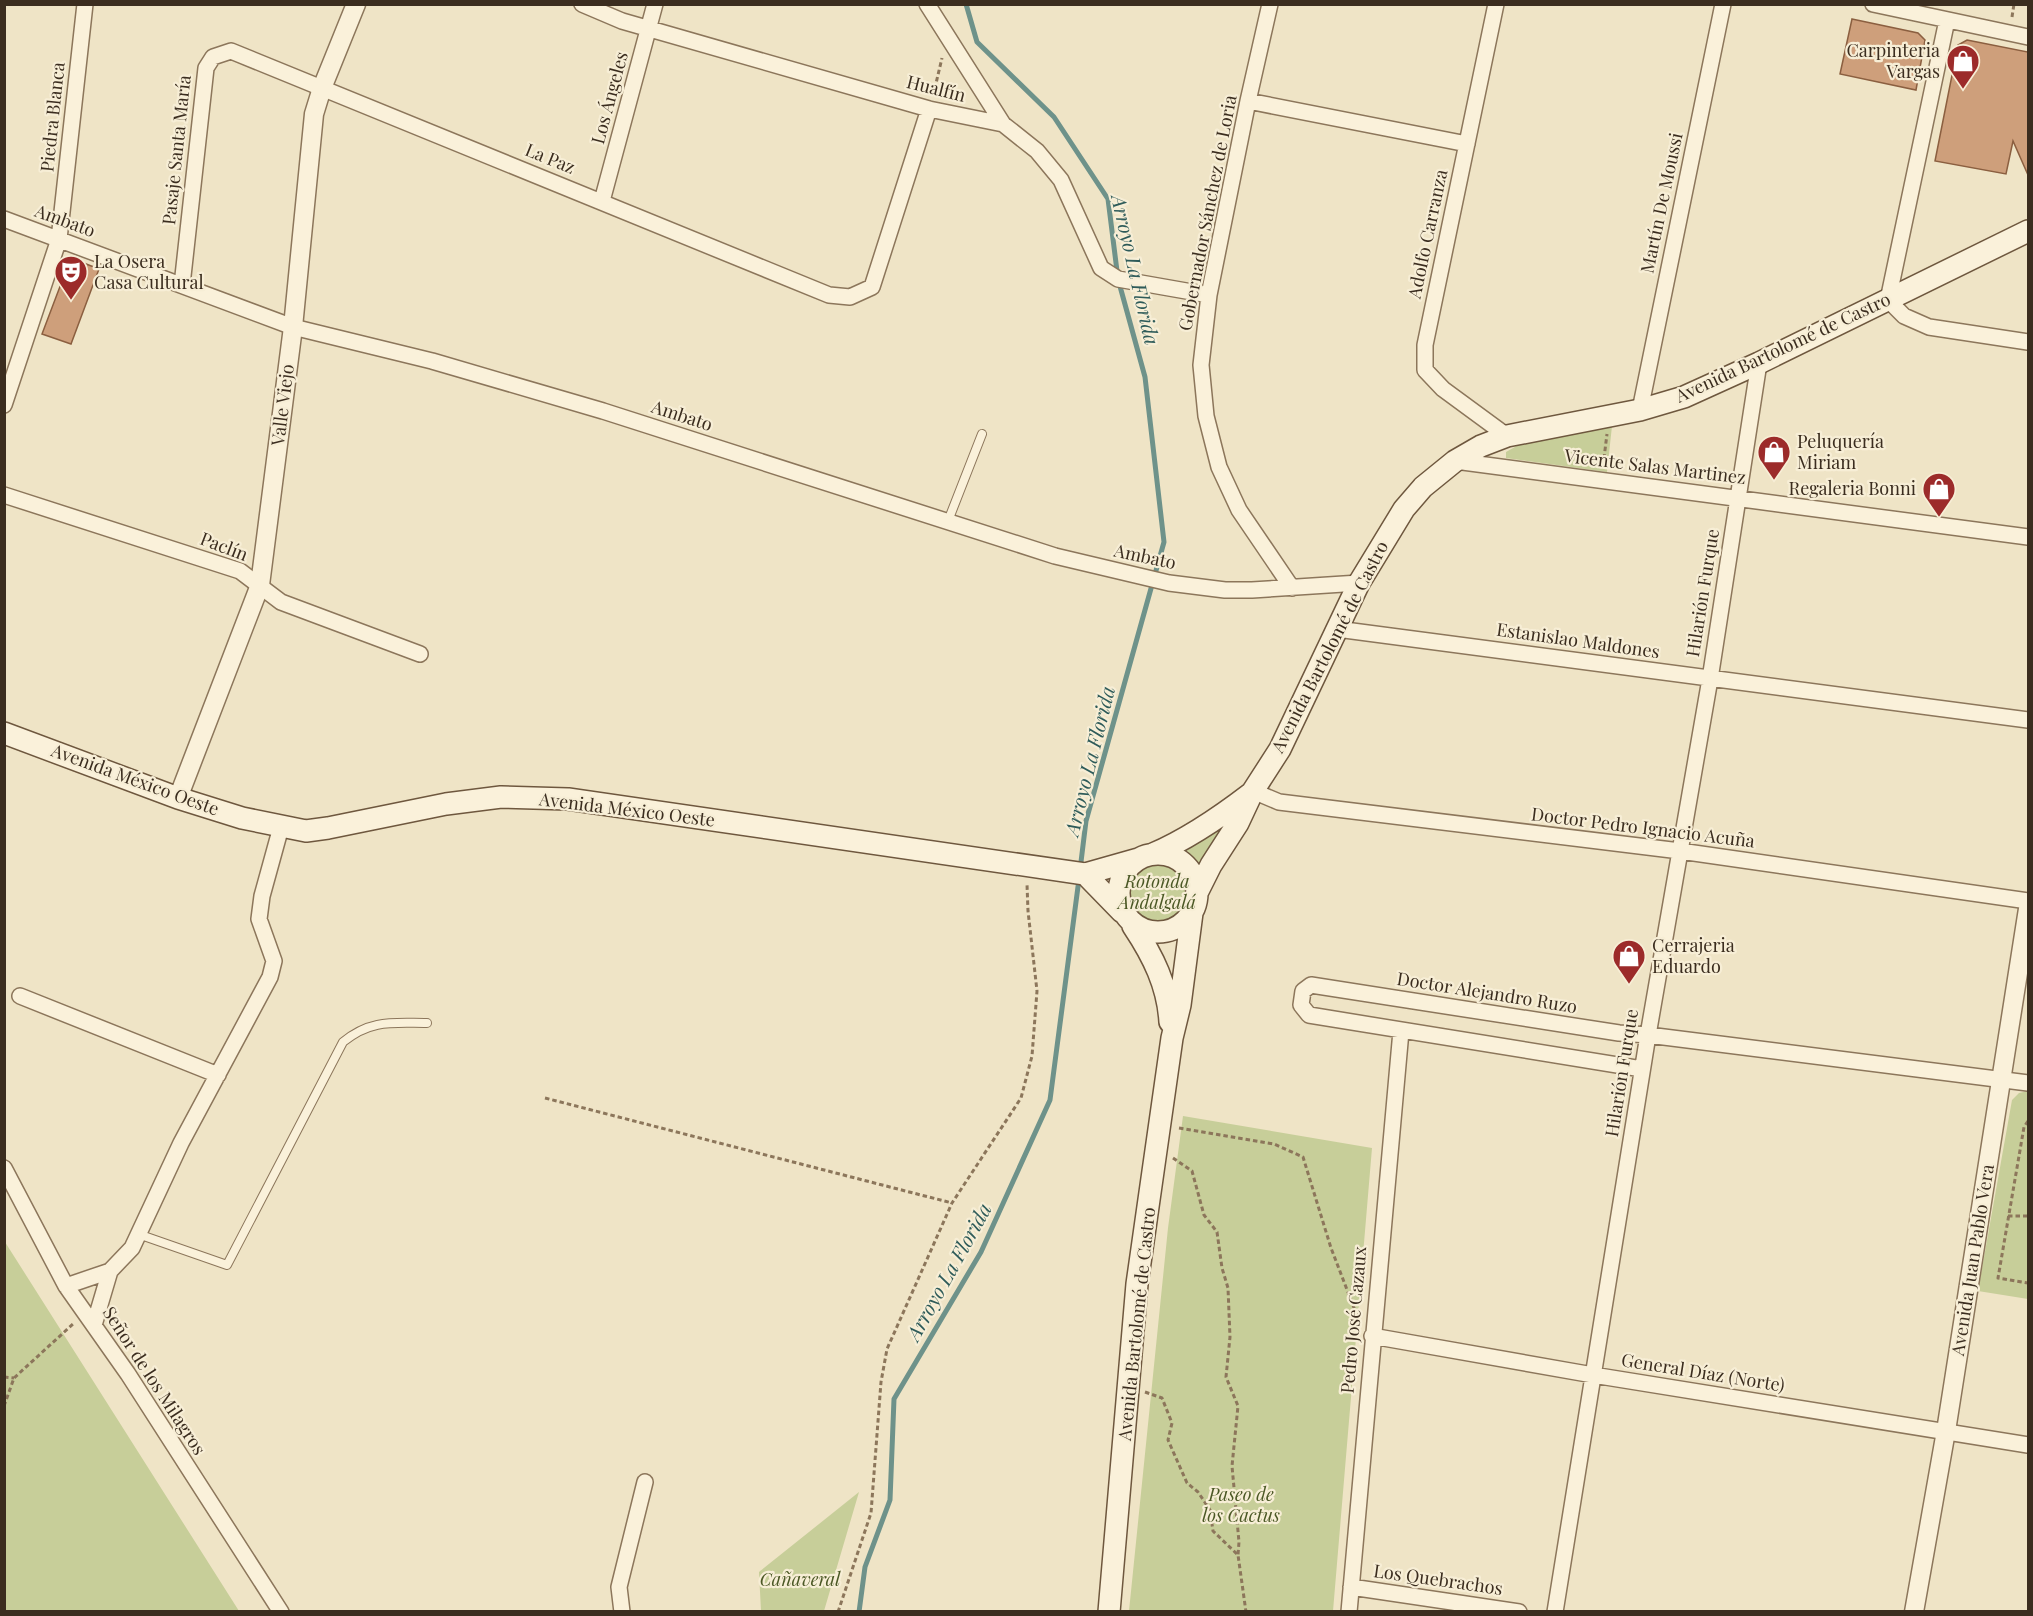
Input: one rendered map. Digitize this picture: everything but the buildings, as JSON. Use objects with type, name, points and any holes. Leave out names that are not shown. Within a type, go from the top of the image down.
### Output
[{"type":"main road","name":"Avenida Bartolomé de Castro","points":[[1109,1611],[1137,1284],[1172,1038],[1180,1005],[1195,903],[1211,865],[1238,823],[1253,791],[1280,748],[1359,583],[1404,509],[1423,487],[1455,461],[1481,446],[1507,436],[1640,410],[1683,397],[1759,363],[2028,231]]},
{"type":"main road","name":"Avenida México Oeste","points":[[4,733],[178,798],[281,827],[306,831],[446,804],[501,797],[567,800],[1085,874],[1145,857]]},
{"type":"main road","name":"Avenida Bartolomé de Castro","points":[[1145,857],[1170,847],[1195,832],[1227,812],[1253,791]]},
{"type":"main road","points":[[1085,874],[1129,921],[1152,933],[1166,932],[1184,923],[1195,903],[1195,879],[1183,862],[1171,856],[1145,857],[1126,871],[1119,885],[1120,905],[1129,921]]},
{"type":"main road","name":"Avenida Bartolomé de Castro","points":[[1129,921],[1154,958],[1160,974],[1170,1011],[1172,1038]]},
{"type":"street","name":"Piedra Blanca","points":[[4,405],[59,239],[85,4]]},
{"type":"street","name":"Valle Viejo","points":[[178,798],[260,585],[293,327],[314,114],[322,88],[356,4]]},
{"type":"street","name":"Hualfín","points":[[582,4],[622,21],[929,109],[1003,124],[1037,151],[1061,180],[1101,268],[1118,279],[1209,295]]},
{"type":"street","name":"Los Ángeles","points":[[602,201],[655,4]]},
{"type":"street","points":[[927,4],[1003,124]]},
{"type":"street","name":"Gobernador Sánchez de Loria","points":[[1270,4],[1209,295],[1202,381],[1206,416],[1219,467],[1239,510],[1292,588]]},
{"type":"street","name":"Adolfo Carranza","points":[[1496,4],[1425,345],[1425,370],[1443,388],[1507,436]]},
{"type":"street","name":"Martín De Moussi","points":[[1640,410],[1723,4]]},
{"type":"street","points":[[1873,4],[2028,38]]},
{"type":"street","points":[[1947,20],[1888,300],[1904,316],[1929,327],[2028,342]]},
{"type":"street","name":"La Paz","points":[[213,57],[231,51],[829,295],[850,297],[872,287],[929,109]]},
{"type":"street","name":"Pasaje Santa María","points":[[182,285],[206,68],[213,57]]},
{"type":"street","points":[[1248,101],[1467,144]]},
{"type":"street","name":"Ambato","points":[[4,219],[293,327],[432,361],[592,408],[1055,556],[1169,583],[1225,590],[1252,591],[1359,583]]},
{"type":"street","name":"Hilarión Furque","points":[[1555,1611],[1642,1069],[1710,679],[1759,363]]},
{"type":"street","name":"Vicente Salas Martinez","points":[[1455,461],[2028,537]]},
{"type":"street","name":"Paclín","points":[[4,495],[240,571],[281,602],[420,654]]},
{"type":"street","name":"Estanislao Maldones","points":[[1337,629],[2028,720]]},
{"type":"street","name":"Doctor Pedro Ignacio Acuña","points":[[1253,791],[1279,802],[1680,851],[2028,901]]},
{"type":"street","points":[[90,1319],[110,1271],[132,1248],[181,1143],[270,977],[274,961],[259,919],[262,896],[281,827]]},
{"type":"street","name":"Avenida Juan Pablo Vera","points":[[1914,1611],[1946,1431],[2028,909]]},
{"type":"street","name":"Doctor Alejandro Ruzo","points":[[1642,1069],[1309,1016],[1301,1005],[1303,991],[1311,985],[1619,1033],[2028,1083]]},
{"type":"street","points":[[20,996],[218,1075]]},
{"type":"street","name":"Pedro José Cazaux","points":[[1348,1611],[1401,1031]]},
{"type":"street","name":"Señor de los Milagros","points":[[4,1168],[66,1286],[90,1319],[281,1611]]},
{"type":"street","points":[[66,1286],[110,1271]]},
{"type":"street","name":"General Díaz (Norte)","points":[[1372,1336],[1593,1375],[2028,1445]]},
{"type":"street","points":[[622,1611],[620,1587],[645,1482]]},
{"type":"street","name":"Los Quebrachos","points":[[1351,1587],[1519,1611]]},
{"type":"lane","points":[[948,521],[982,434]]},
{"type":"lane","points":[[138,1234],[227,1265],[343,1042],[357,1031],[379,1023],[427,1023]]},
{"type":"path","points":[[929,109],[941,69],[946,34]]},
{"type":"path","points":[[1602,480],[1609,416]]},
{"type":"path","points":[[838,1611],[871,1513],[881,1382],[887,1348],[952,1203],[1021,1098],[1032,1056],[1037,991],[1028,911],[1027,864]]},
{"type":"path","points":[[545,1098],[952,1203]]},
{"type":"path","points":[[2028,1121],[2024,1127],[1998,1278],[2028,1283]]},
{"type":"path","points":[[1160,1125],[1274,1143],[1303,1157],[1330,1248],[1357,1319],[1372,1336]]},
{"type":"path","points":[[1157,1147],[1192,1171],[1204,1215],[1217,1232],[1222,1268],[1228,1288],[1230,1337],[1226,1377],[1238,1406],[1232,1466],[1239,1542],[1238,1555],[1246,1611]]},
{"type":"path","points":[[2008,1216],[2028,1216]]},
{"type":"path","points":[[4,1406],[14,1378],[90,1319]]},
{"type":"path","points":[[4,1377],[14,1378]]},
{"type":"path","points":[[1129,1389],[1152,1392],[1162,1398],[1172,1424],[1168,1440],[1187,1483],[1198,1492],[1210,1510],[1213,1531],[1238,1555]]},
{"type":"green space","points":[[1612,426],[1607,472],[1506,458],[1506,452],[1522,443]]},
{"type":"green space","points":[[1230,818],[1202,867],[1185,849]]},
{"type":"green space","name":"Rotonda Andalgalá","points":[[1157,862],[1174,867],[1182,875],[1187,892],[1182,909],[1174,917],[1157,922],[1140,917],[1132,909],[1127,892],[1132,875],[1140,867]]},
{"type":"green space","points":[[2028,1091],[2028,1299],[1978,1291],[2012,1100],[2019,1093]]},
{"type":"green space","name":"Paseo de los Cactus","points":[[1183,1116],[1372,1148],[1333,1611],[1129,1611],[1168,1228]]},
{"type":"green space","points":[[5,1242],[239,1611],[5,1611]]},
{"type":"green space","name":"Cañaveral","points":[[859,1492],[824,1611],[761,1611],[759,1572]]},
{"type":"waterway","name":"Arroyo La Florida","points":[[966,4],[977,42],[1054,117],[1108,199],[1118,279],[1145,377],[1164,542],[1086,821],[1080,870]]},
{"type":"waterway","name":"Arroyo La Florida","points":[[859,1612],[865,1567],[890,1500],[894,1399],[981,1252],[1050,1100],[1079,879]]},
{"type":"place","name":"Carpinteria Vargas","points":[[1963,90]]},
{"type":"place","name":"La Osera Casa Cultural","points":[[71,301]]},
{"type":"place","name":"Peluquería Miriam","points":[[1774,481]]},
{"type":"place","name":"Regaleria Bonni","points":[[1939,518]]},
{"type":"place","name":"Cerrajeria Eduardo","points":[[1629,985]]}]
